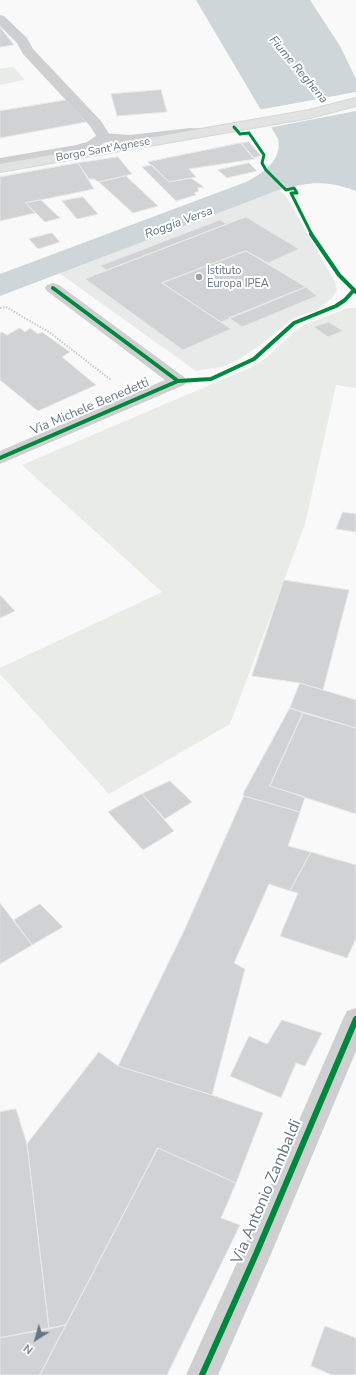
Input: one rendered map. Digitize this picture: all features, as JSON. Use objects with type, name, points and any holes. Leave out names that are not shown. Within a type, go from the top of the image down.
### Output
[{"type":"main road","points":[[242,122],[310,114],[351,103]]},
{"type":"main road","name":"Borgo Sant'Agnese","points":[[0,156],[104,137],[242,122]]},
{"type":"main road","name":"Borgo Sant'Agnese","points":[[0,168],[206,132],[242,122]]},
{"type":"street","points":[[0,20],[22,41],[28,51],[96,124],[104,137]]},
{"type":"street","name":"Borgo Sant'Agnese","points":[[0,162],[77,150],[92,145],[104,137],[114,140],[176,133],[206,132]]},
{"type":"street","name":"Via Michele Benedetti","points":[[52,288],[178,381]]},
{"type":"street","name":"Via Michele Benedetti","points":[[0,458],[178,381]]},
{"type":"street","name":"Via Antonio Zambaldi","points":[[202,1375],[356,1019]]},
{"type":"path","points":[[178,381],[211,379],[254,359],[294,322],[336,306],[355,292],[344,284],[296,207],[291,194],[297,193],[294,188],[286,190],[266,170]]},
{"type":"path","points":[[0,308],[6,307],[49,332],[136,399]]},
{"type":"shaded area","points":[[13,67],[25,80],[0,85],[0,69]]},
{"type":"shaded area","name":"Istituto Europa IPEA","points":[[279,190],[286,196],[335,282],[337,290],[332,298],[317,310],[294,318],[238,360],[222,367],[196,371],[59,273]]},
{"type":"shaded area","points":[[348,308],[356,308],[356,388],[336,385],[305,524],[230,724],[109,794],[0,674],[0,668],[162,592],[22,465],[250,368],[266,358],[304,325]]},
{"type":"water","points":[[196,0],[310,0],[340,46],[356,79],[356,191],[345,187],[318,183],[300,185],[279,190],[0,296],[0,274],[246,182],[258,175],[274,160],[279,147],[278,139]]},
{"type":"pier","points":[[356,92],[356,111],[268,128],[258,110]]},
{"type":"building","points":[[0,27],[14,45],[0,47]]},
{"type":"building","points":[[161,90],[167,112],[117,116],[111,94]]},
{"type":"building","points":[[67,100],[86,122],[0,138],[0,111]]},
{"type":"building","points":[[249,142],[261,156],[253,158],[241,143]]},
{"type":"building","points":[[241,143],[255,159],[189,169],[196,177],[169,182],[148,162]]},
{"type":"building","points":[[118,157],[132,174],[99,182],[94,179],[89,179],[78,163]]},
{"type":"building","points":[[78,163],[94,189],[26,203],[35,213],[0,221],[0,177]]},
{"type":"building","points":[[249,163],[257,171],[227,178],[218,170]]},
{"type":"building","points":[[152,165],[169,182],[191,178],[204,187],[197,188],[199,191],[194,193],[196,195],[176,201],[142,167]]},
{"type":"building","points":[[126,176],[158,206],[133,213],[99,182]]},
{"type":"building","points":[[83,197],[98,214],[77,219],[62,201]]},
{"type":"building","points":[[41,200],[60,218],[45,222],[26,203]]},
{"type":"building","points":[[246,217],[299,249],[268,263],[246,251],[162,283],[231,329],[183,350],[85,279]]},
{"type":"building","points":[[220,220],[227,224],[107,270],[100,266]]},
{"type":"building","points":[[52,233],[60,242],[38,249],[29,239]]},
{"type":"building","points":[[246,251],[306,287],[221,322],[162,283]]},
{"type":"building","points":[[306,287],[317,296],[242,327],[229,318]]},
{"type":"building","points":[[329,322],[343,331],[328,337],[314,327]]},
{"type":"building","points":[[20,328],[25,332],[30,328],[38,334],[42,332],[70,352],[62,357],[96,385],[38,411],[0,380],[0,333],[2,332],[7,335]]},
{"type":"building","points":[[343,512],[356,514],[356,532],[336,529]]},
{"type":"building","points":[[284,580],[349,590],[323,690],[300,683],[252,676]]},
{"type":"building","points":[[0,595],[15,611],[0,618]]},
{"type":"building","points":[[300,683],[356,700],[356,728],[290,708]]},
{"type":"building","points":[[290,708],[303,713],[270,786],[305,797],[300,812],[244,796],[243,794]]},
{"type":"building","points":[[303,713],[356,728],[356,814],[270,786]]},
{"type":"building","points":[[170,781],[192,802],[165,819],[142,794]]},
{"type":"building","points":[[142,794],[174,831],[143,850],[108,812]]},
{"type":"building","points":[[244,796],[300,812],[288,846],[311,852],[290,891],[269,884],[234,963],[245,969],[212,1095],[118,1066],[184,931]]},
{"type":"building","points":[[311,852],[356,865],[356,939],[347,958],[280,936],[298,893],[290,891]]},
{"type":"building","points":[[0,903],[32,945],[0,964]]},
{"type":"building","points":[[40,904],[63,927],[32,945],[14,920]]},
{"type":"building","points":[[282,1020],[322,1033],[305,1066],[296,1063],[281,1098],[230,1076],[249,1036],[267,1044]]},
{"type":"building","points":[[99,1052],[118,1066],[212,1095],[263,1113],[236,1183],[158,1148],[66,1325],[49,1329],[27,1144]]},
{"type":"building","points":[[16,1109],[27,1144],[49,1329],[0,1338],[0,1112]]},
{"type":"building","points":[[158,1148],[236,1183],[221,1218],[240,1225],[167,1375],[40,1375]]},
{"type":"building","points":[[66,1325],[40,1375],[0,1375],[0,1338]]},
{"type":"building","points":[[325,1326],[356,1338],[356,1375],[332,1375],[311,1366]]},
{"type":"cycle path","points":[[234,127],[240,134],[249,133],[264,155],[262,163],[266,170],[286,190],[294,188],[297,193],[291,193],[295,203],[319,247],[348,286],[356,292]]},
{"type":"cycle path","points":[[0,458],[178,381],[53,288]]},
{"type":"cycle path","points":[[178,381],[211,379],[254,359],[294,323],[336,306],[345,300],[353,291]]},
{"type":"cycle path","points":[[202,1375],[256,1254],[356,1019]]},
{"type":"place","name":"Istituto Europa IPEA","points":[[199,277]]},
{"type":"water label","name":"Fiume Reghena","points":[[298,70]]},
{"type":"water label","name":"Roggia Versa","points":[[179,223]]}]
